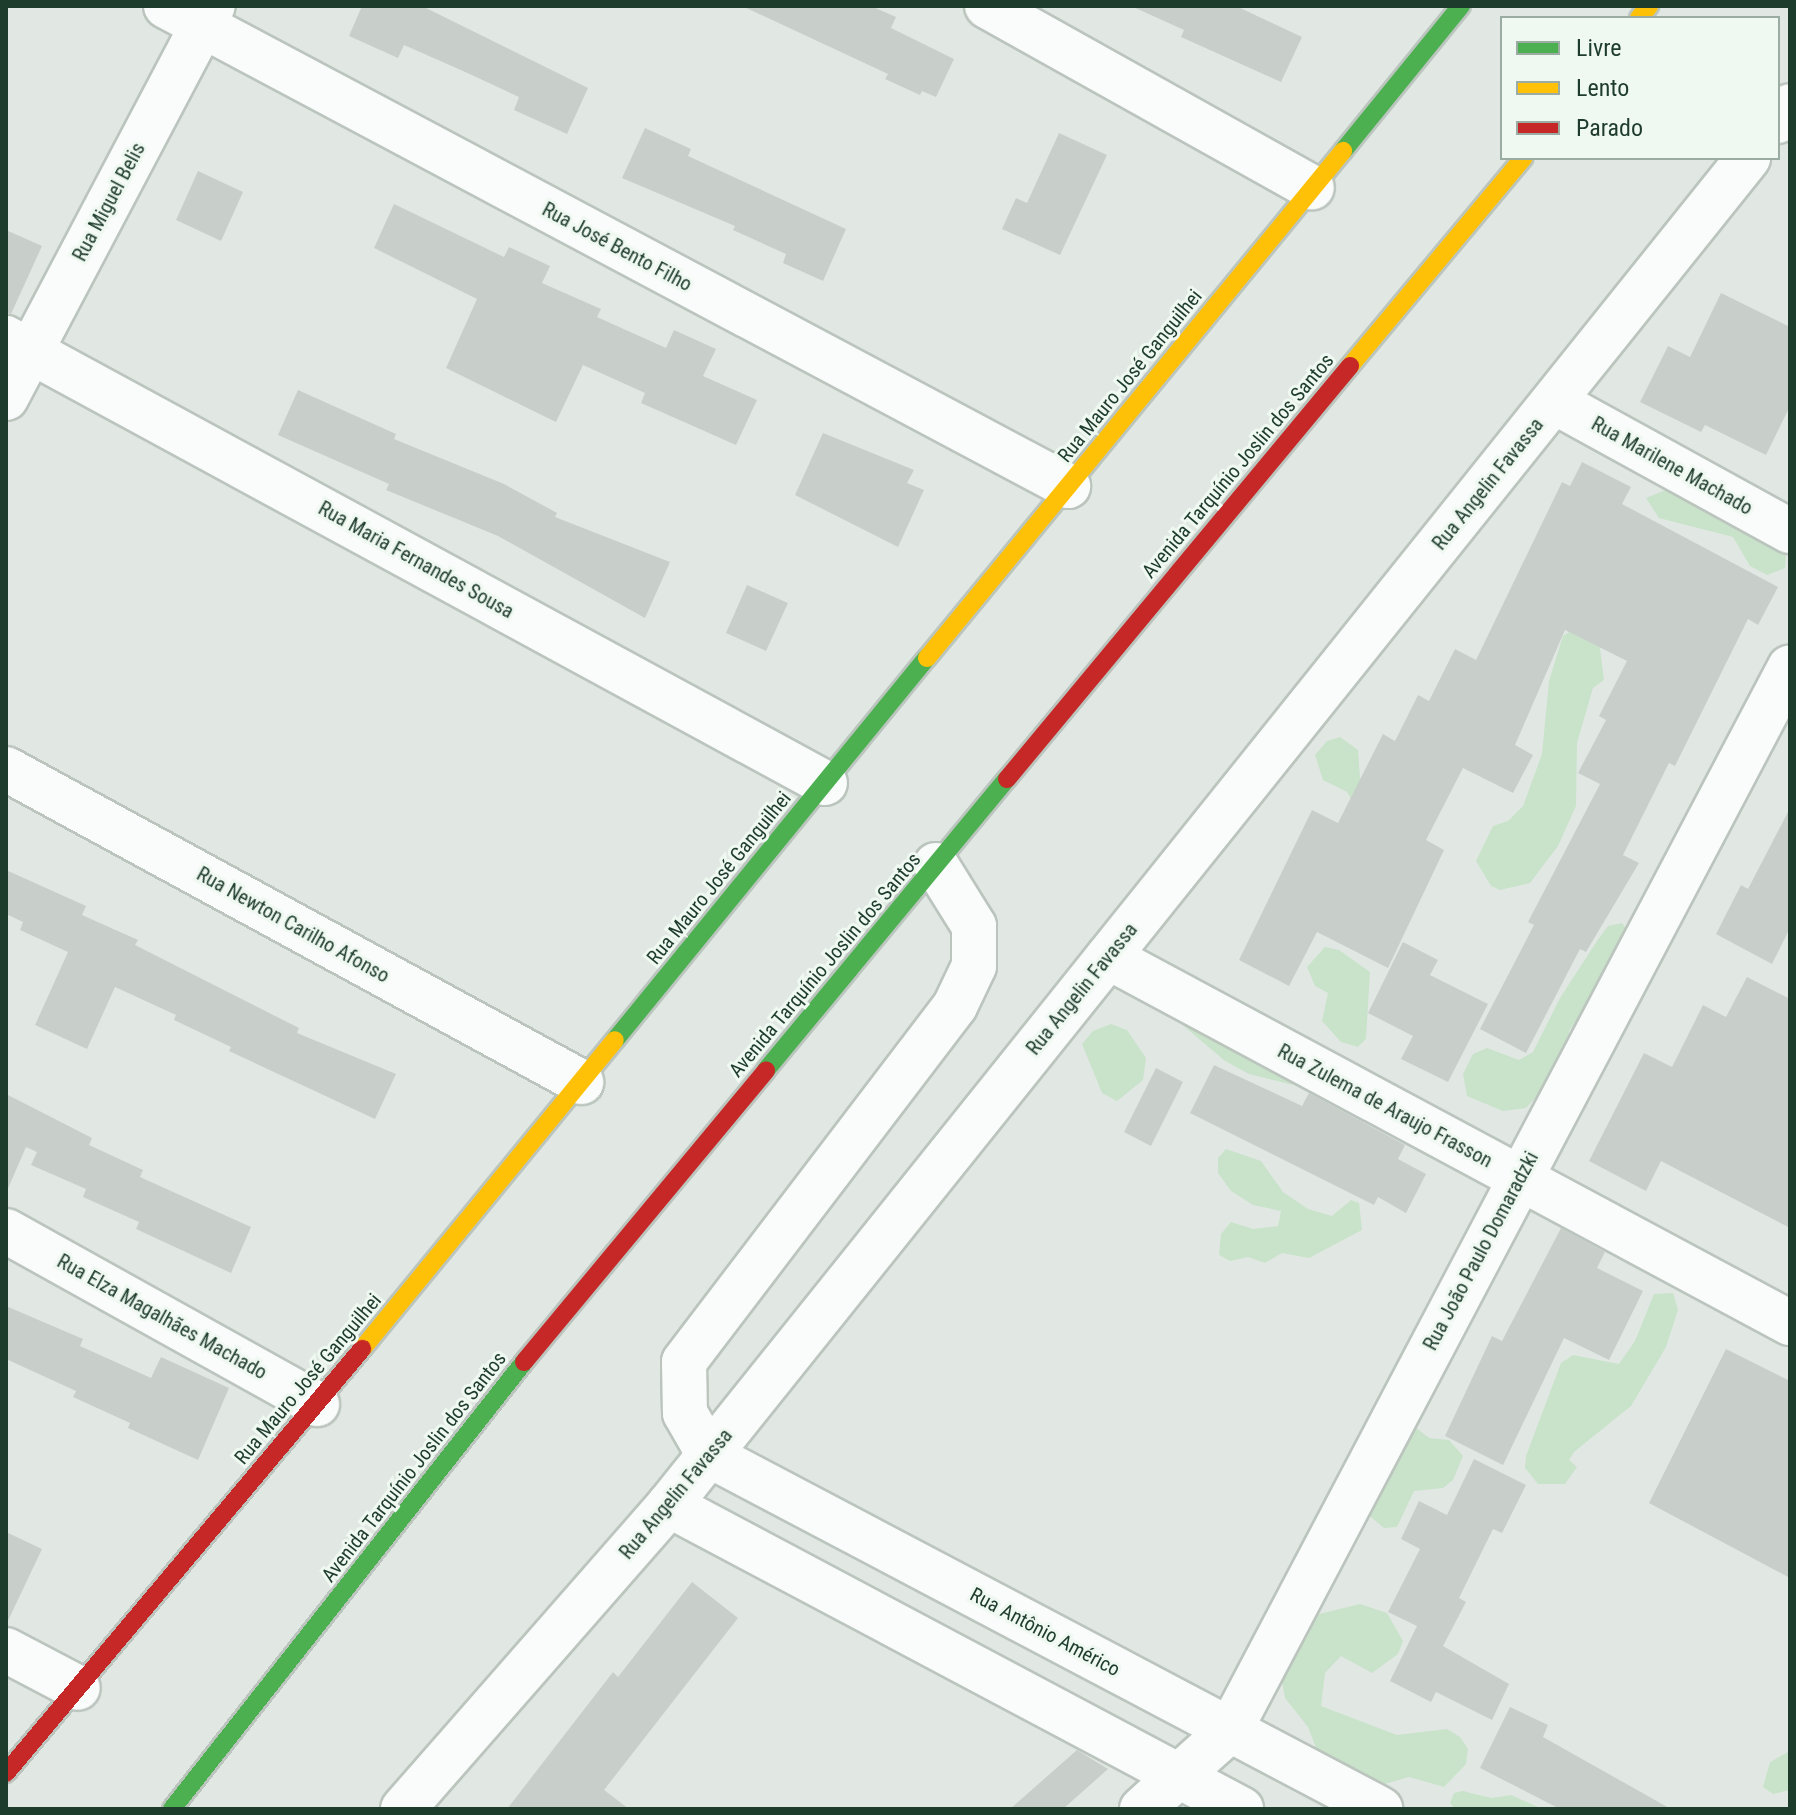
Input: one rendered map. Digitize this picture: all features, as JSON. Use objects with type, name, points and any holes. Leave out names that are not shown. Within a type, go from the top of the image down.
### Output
[{"type":"street","points":[[987,6],[1312,188]]},
{"type":"street","name":"Rua Mauro José Ganguilhei","points":[[6,1773],[317,1404],[1461,6]]},
{"type":"street","name":"Rua Miguel Belis","points":[[6,398],[18,344],[194,13]]},
{"type":"street","name":"Rua José Bento Filho","points":[[194,13],[1068,486]]},
{"type":"street","name":"Avenida Tarquínio Joslin dos Santos","points":[[172,1809],[527,1358],[1521,160]]},
{"type":"street","name":"Rua Angelin Favassa","points":[[403,1809],[669,1505],[1746,160]]},
{"type":"street","name":"Rua Maria Fernandes Sousa","points":[[18,344],[825,783]]},
{"type":"street","name":"Rua Marilene Machado","points":[[1555,402],[1790,531]]},
{"type":"street","name":"Rua João Paulo Domaradzki","points":[[1142,1809],[1230,1730],[1790,667]]},
{"type":"street","name":"Rua Newton Carilho Afonso","points":[[6,769],[581,1082]]},
{"type":"street","points":[[709,1455],[685,1413],[684,1362],[955,1006],[974,966],[974,926],[936,865]]},
{"type":"street","name":"Rua Zulema de Araujo Frasson","points":[[1108,957],[1790,1323]]},
{"type":"street","name":"Rua Elza Magalhães Machado","points":[[6,1231],[317,1404]]},
{"type":"street","name":"Rua Antônio Américo","points":[[709,1455],[1380,1809]]},
{"type":"street","points":[[669,1505],[1241,1809]]},
{"type":"street","points":[[6,1650],[78,1688]]},
{"type":"green space","points":[[1671,488],[1774,531],[1786,552],[1785,568],[1767,575],[1750,566],[1733,537],[1659,518],[1646,498]]},
{"type":"green space","points":[[1584,623],[1598,632],[1604,680],[1593,688],[1577,743],[1576,806],[1558,846],[1530,883],[1500,890],[1491,886],[1476,861],[1493,826],[1508,821],[1523,806],[1542,754],[1549,681],[1563,636]]},
{"type":"green space","points":[[1340,737],[1358,750],[1360,778],[1368,783],[1353,802],[1347,792],[1323,780],[1315,755],[1327,741]]},
{"type":"green space","points":[[1622,923],[1627,930],[1597,992],[1569,1031],[1567,1048],[1539,1094],[1526,1108],[1503,1111],[1467,1096],[1463,1074],[1473,1054],[1487,1048],[1519,1060],[1533,1052],[1560,998],[1597,941],[1608,926]]},
{"type":"green space","points":[[1325,947],[1339,950],[1370,972],[1366,1039],[1358,1047],[1341,1042],[1322,1021],[1328,993],[1315,986],[1307,967]]},
{"type":"green space","points":[[1184,1010],[1291,1070],[1293,1085],[1249,1074],[1225,1061],[1179,1022]]},
{"type":"green space","points":[[1111,1024],[1127,1030],[1146,1058],[1143,1080],[1117,1101],[1102,1093],[1082,1044],[1093,1031]]},
{"type":"green space","points":[[1226,1149],[1261,1161],[1283,1192],[1308,1209],[1332,1216],[1351,1200],[1359,1203],[1362,1230],[1309,1258],[1282,1253],[1265,1263],[1248,1257],[1230,1261],[1219,1255],[1221,1234],[1231,1222],[1253,1229],[1278,1226],[1281,1211],[1253,1205],[1231,1191],[1218,1173],[1218,1158]]},
{"type":"green space","points":[[1673,1293],[1678,1310],[1666,1347],[1631,1406],[1574,1452],[1569,1460],[1577,1467],[1565,1484],[1538,1484],[1525,1468],[1526,1456],[1561,1363],[1573,1355],[1619,1364],[1635,1341],[1654,1294]]},
{"type":"green space","points":[[1410,1423],[1429,1438],[1449,1440],[1463,1456],[1453,1480],[1443,1488],[1414,1491],[1397,1527],[1384,1528],[1367,1514]]},
{"type":"green space","points":[[1360,1604],[1387,1613],[1403,1641],[1398,1654],[1372,1673],[1341,1656],[1325,1673],[1321,1706],[1397,1735],[1447,1729],[1460,1737],[1468,1749],[1466,1764],[1444,1787],[1409,1777],[1364,1790],[1320,1758],[1308,1727],[1285,1698],[1282,1682],[1295,1659],[1299,1632],[1311,1616]]},
{"type":"green space","points":[[1790,1751],[1790,1790],[1773,1794],[1763,1787],[1770,1762]]},
{"type":"green space","points":[[1463,1791],[1491,1798],[1511,1795],[1542,1809],[1455,1809],[1450,1803],[1454,1793]]},
{"type":"building","points":[[362,6],[422,6],[588,88],[567,134],[514,110],[519,97],[463,71],[404,45],[398,58],[349,36]]},
{"type":"building","points":[[742,6],[871,6],[896,17],[891,28],[954,59],[936,97],[922,91],[920,95],[885,79],[888,74]]},
{"type":"building","points":[[1131,6],[1236,6],[1302,37],[1281,82],[1181,37],[1184,30]]},
{"type":"building","points":[[645,128],[691,149],[688,156],[846,229],[823,281],[783,263],[786,254],[733,230],[735,226],[622,178]]},
{"type":"building","points":[[1059,133],[1107,155],[1060,255],[1002,229],[1016,198],[1027,203]]},
{"type":"building","points":[[198,171],[243,192],[221,241],[176,220]]},
{"type":"building","points":[[394,204],[504,257],[509,247],[550,266],[542,283],[601,309],[597,317],[666,348],[674,330],[716,349],[703,376],[757,400],[736,445],[641,403],[645,393],[583,365],[556,422],[446,368],[477,299],[374,248]]},
{"type":"building","points":[[6,230],[42,246],[11,314],[6,313]]},
{"type":"building","points":[[1721,293],[1790,327],[1790,406],[1766,455],[1705,425],[1701,432],[1640,402],[1668,346],[1690,357]]},
{"type":"building","points":[[298,390],[396,434],[394,439],[504,484],[557,513],[555,517],[670,562],[645,618],[498,536],[386,490],[389,484],[278,435]]},
{"type":"building","points":[[823,433],[914,470],[907,483],[924,490],[898,547],[795,495]]},
{"type":"building","points":[[1582,462],[1631,487],[1622,504],[1778,587],[1758,625],[1748,619],[1675,766],[1669,763],[1623,855],[1639,863],[1586,952],[1580,949],[1526,1053],[1480,1029],[1534,925],[1528,922],[1600,784],[1578,773],[1606,720],[1599,716],[1627,661],[1565,630],[1515,745],[1533,755],[1513,793],[1463,768],[1426,840],[1444,850],[1388,968],[1317,932],[1289,986],[1239,960],[1312,810],[1338,823],[1383,734],[1395,741],[1418,695],[1429,701],[1455,649],[1476,660],[1562,482],[1570,486]]},
{"type":"building","points":[[747,585],[788,603],[766,651],[726,633]]},
{"type":"building","points":[[1790,808],[1790,928],[1772,964],[1716,934],[1741,885],[1748,889]]},
{"type":"building","points":[[6,870],[86,906],[82,915],[138,940],[135,945],[299,1028],[297,1033],[396,1074],[375,1119],[229,1051],[231,1047],[174,1020],[176,1015],[115,987],[87,1049],[35,1025],[68,952],[20,930],[23,922],[6,914]]},
{"type":"building","points":[[1403,942],[1438,960],[1430,975],[1488,1004],[1448,1082],[1401,1059],[1413,1036],[1368,1013]]},
{"type":"building","points":[[1747,977],[1790,999],[1790,1228],[1661,1161],[1646,1191],[1589,1161],[1644,1053],[1672,1067],[1703,1005],[1726,1017]]},
{"type":"building","points":[[1214,1065],[1302,1106],[1309,1093],[1405,1145],[1398,1159],[1426,1174],[1406,1213],[1378,1197],[1374,1205],[1190,1113]]},
{"type":"building","points":[[1156,1068],[1183,1082],[1151,1146],[1124,1132]]},
{"type":"building","points":[[6,1094],[92,1138],[89,1145],[143,1170],[140,1177],[251,1227],[231,1273],[136,1229],[139,1222],[83,1197],[86,1189],[31,1165],[37,1152],[26,1147],[6,1193]]},
{"type":"building","points":[[1561,1228],[1605,1252],[1597,1268],[1643,1291],[1609,1360],[1564,1338],[1503,1465],[1445,1436],[1492,1336],[1502,1341]]},
{"type":"building","points":[[6,1306],[83,1339],[80,1346],[151,1378],[161,1357],[229,1388],[198,1460],[128,1428],[130,1423],[73,1397],[76,1391],[6,1359]]},
{"type":"building","points":[[1726,1349],[1790,1381],[1790,1578],[1649,1503]]},
{"type":"building","points":[[1474,1459],[1526,1485],[1502,1533],[1493,1529],[1459,1598],[1466,1602],[1443,1646],[1509,1684],[1492,1720],[1436,1692],[1431,1702],[1390,1681],[1417,1626],[1388,1612],[1420,1549],[1401,1539],[1419,1501],[1447,1515]]},
{"type":"building","points":[[6,1532],[42,1549],[6,1625]]},
{"type":"building","points":[[692,1582],[738,1618],[604,1790],[629,1809],[507,1809],[613,1672],[618,1677]]},
{"type":"building","points":[[1510,1707],[1548,1725],[1543,1737],[1671,1809],[1560,1809],[1480,1768]]},
{"type":"building","points":[[1077,1750],[1108,1769],[1063,1809],[1010,1809]]},
{"type":"traffic: fast","points":[[1343,151],[1461,6]]},
{"type":"traffic: fast","points":[[615,1040],[927,658]]},
{"type":"traffic: fast","points":[[766,1070],[1007,779]]},
{"type":"traffic: fast","points":[[172,1809],[524,1362]]},
{"type":"traffic: slow","points":[[1641,16],[1649,6]]},
{"type":"traffic: slow","points":[[927,658],[1343,151]]},
{"type":"traffic: slow","points":[[1350,366],[1521,160]]},
{"type":"traffic: slow","points":[[362,1349],[615,1040]]},
{"type":"traffic: jam","points":[[1007,779],[1350,366]]},
{"type":"traffic: jam","points":[[524,1362],[766,1070]]},
{"type":"traffic: jam","points":[[6,1773],[362,1349]]}]
